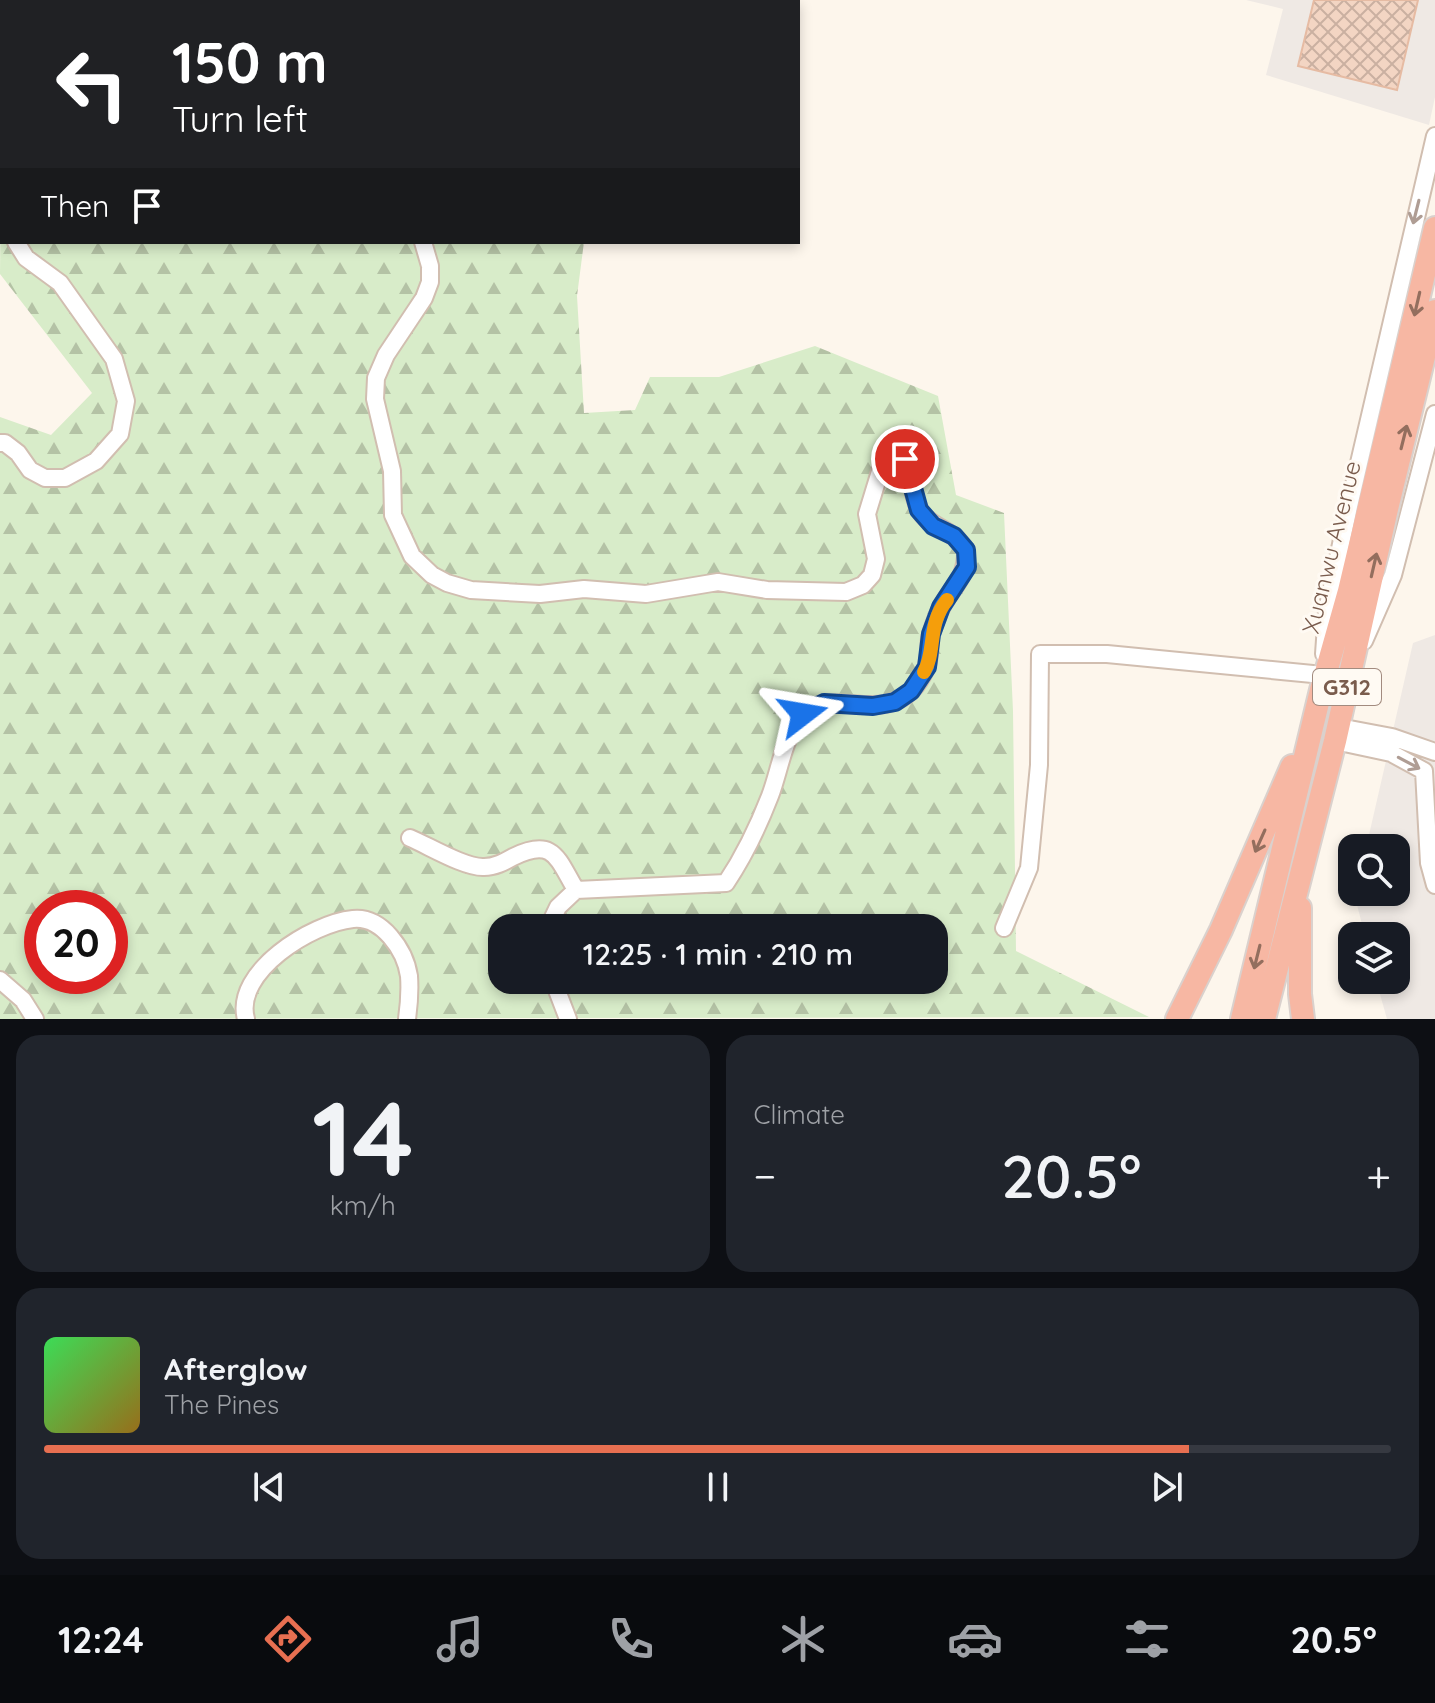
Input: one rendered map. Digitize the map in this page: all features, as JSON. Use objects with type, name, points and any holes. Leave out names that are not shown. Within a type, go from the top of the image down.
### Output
[{"type":"highway","name":"Xuanwu Avenue","points":[[1242,1019],[1435,228]]},
{"type":"highway","name":"Xuanwu Avenue","points":[[1264,1019],[1337,734],[1435,311]]},
{"type":"highway","points":[[1177,1019],[1261,839],[1322,682]]},
{"type":"highway","points":[[1303,1019],[1300,931],[1304,859]]},
{"type":"street","points":[[1004,928],[1029,868],[1039,765],[1040,654],[1107,654],[1322,682],[1327,611],[1435,136]]},
{"type":"street","points":[[0,443],[5,443],[18,453],[30,470],[45,478],[65,478],[96,461],[120,434],[126,401],[114,359],[60,283],[26,258],[17,244]]},
{"type":"street","points":[[424,244],[430,266],[430,282],[424,298],[386,355],[376,378],[375,399],[392,471],[393,515],[412,556],[432,575],[471,590],[540,594],[584,589],[646,594],[718,582],[767,590],[846,592],[863,585],[872,575],[876,559],[867,514],[885,455],[890,449],[898,451],[905,459],[919,510],[933,526],[954,536],[966,550],[967,567],[941,607],[931,634],[927,667],[911,691],[895,702],[873,706],[824,703],[803,714],[790,734],[770,795],[742,858],[726,883],[576,890],[555,914]]},
{"type":"street","points":[[1349,676],[1393,575],[1435,414]]},
{"type":"street","points":[[1337,734],[1392,737],[1435,752]]},
{"type":"street","points":[[1337,734],[1391,753],[1424,771],[1429,863],[1435,885]]},
{"type":"street","points":[[410,838],[480,868],[494,866],[537,848],[548,849],[555,854],[576,890]]},
{"type":"street","points":[[246,1019],[242,1006],[248,988],[269,961],[297,940],[355,918],[386,931],[400,949],[409,974],[407,1019]]},
{"type":"street","points":[[0,980],[23,1000],[35,1019]]},
{"type":"street","points":[[558,994],[568,1019]]},
{"type":"shaded area","points":[[1246,0],[1435,0],[1435,97],[1429,125],[1266,75],[1283,9]]},
{"type":"shaded area","points":[[1435,635],[1435,1019],[1387,1019],[1380,994],[1410,994],[1410,922],[1361,922],[1357,906],[1410,906],[1410,834],[1369,834],[1413,643]]},
{"type":"green space","points":[[0,244],[584,244],[577,296],[584,413],[635,410],[650,377],[719,377],[815,346],[938,396],[956,495],[1004,513],[1013,711],[1016,951],[1149,1017],[0,1019],[0,417],[51,435],[92,393],[0,274]]},
{"type":"building","points":[[1314,0],[1418,0],[1397,90],[1298,66]]},
{"type":"slow traffic","points":[[924,672],[931,634],[941,607],[947,600]]},
{"type":"route","points":[[803,714],[824,703],[873,706],[895,702],[911,691],[927,667],[931,634],[941,607],[967,567],[966,550],[954,536],[933,526],[919,510],[905,459]]}]
